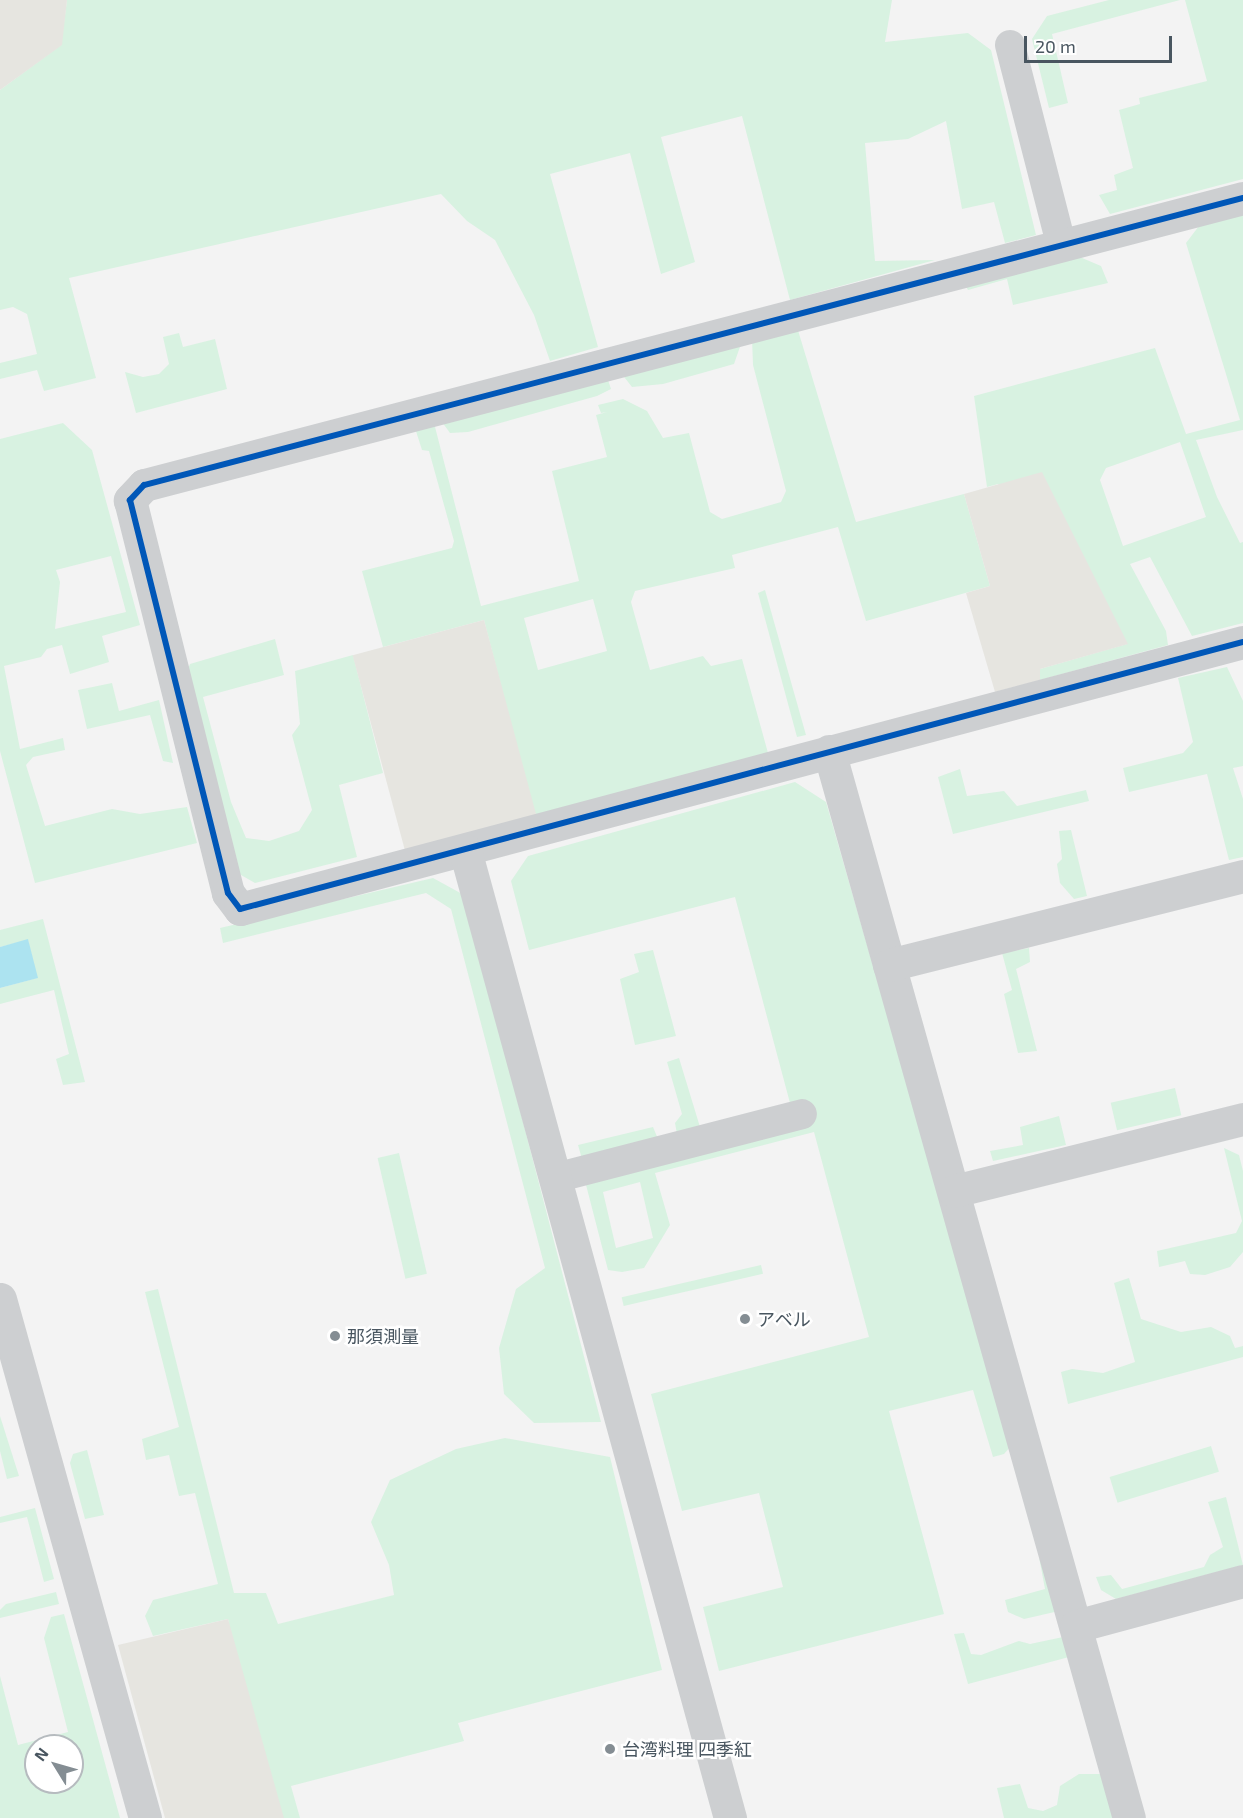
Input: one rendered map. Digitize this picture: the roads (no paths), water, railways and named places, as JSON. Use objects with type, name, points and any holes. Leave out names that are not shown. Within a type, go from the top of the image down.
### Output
[{"type":"street","points":[[1243,198],[144,485],[130,500],[228,893],[240,909],[1243,642]]},
{"type":"street","points":[[828,751],[1130,1818]]},
{"type":"street","points":[[465,850],[730,1818]]},
{"type":"street","points":[[889,965],[1243,876]]},
{"type":"street","points":[[954,1191],[1243,1119]]},
{"type":"street","points":[[0,1299],[145,1818]]},
{"type":"street","points":[[1076,1626],[1243,1581]]},
{"type":"lane","points":[[1010,45],[1061,244]]},
{"type":"lane","points":[[555,1178],[802,1114]]},
{"type":"water","points":[[28,939],[38,978],[0,988],[0,947]]},
{"type":"place","name":"アベル","points":[[745,1319]]},
{"type":"place","name":"那須測量","points":[[335,1336]]},
{"type":"place","name":"台湾料理 四季紅","points":[[610,1749]]}]
